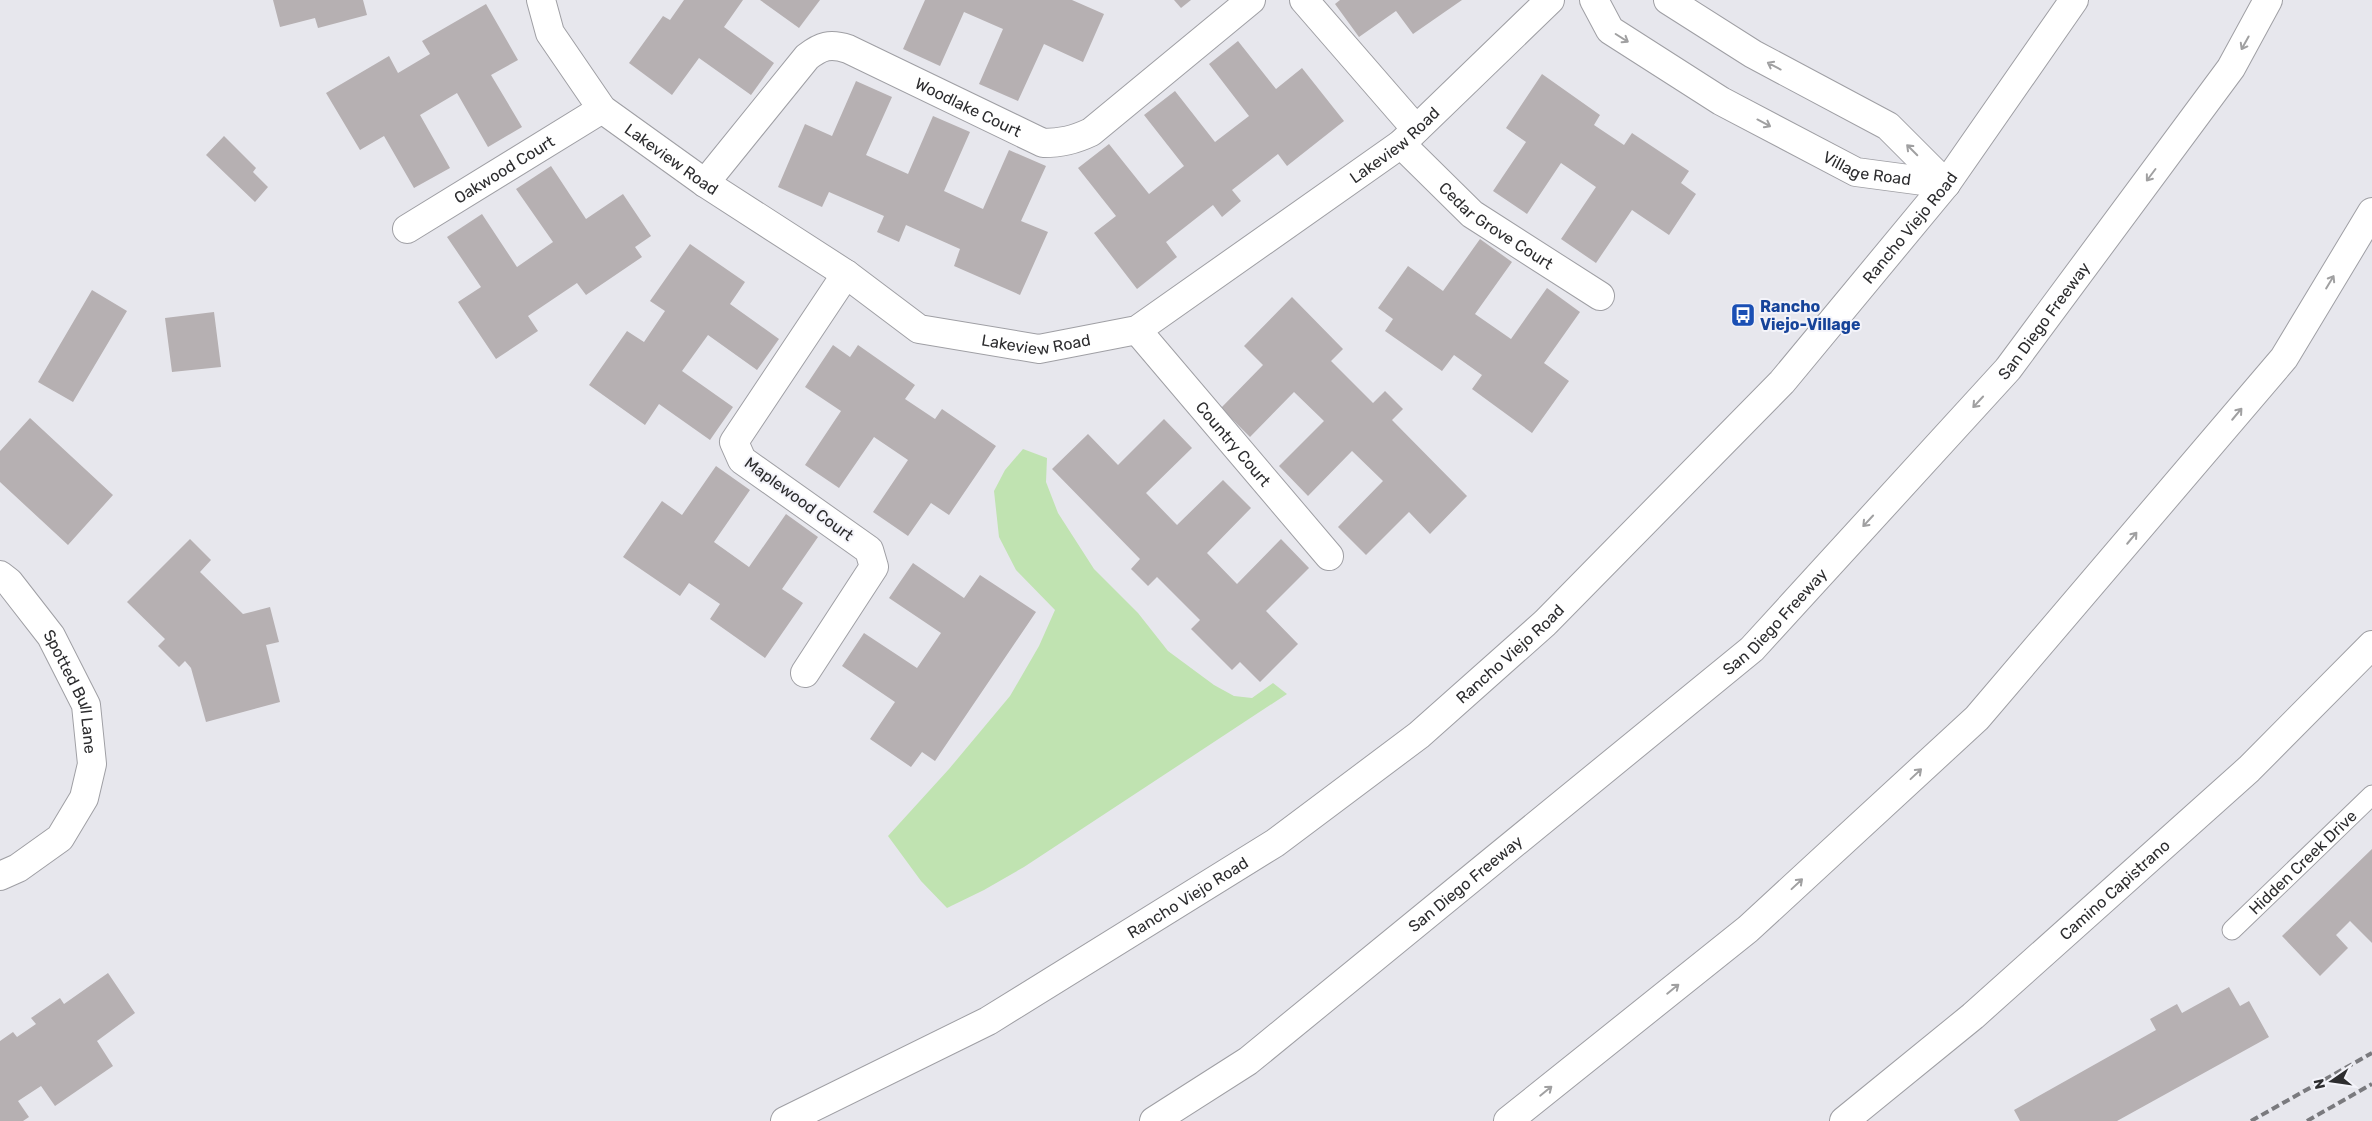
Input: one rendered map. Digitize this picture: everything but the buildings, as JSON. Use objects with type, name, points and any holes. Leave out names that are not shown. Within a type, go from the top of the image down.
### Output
[{"type":"main road","name":"Lakeview Road","points":[[541,0],[550,33],[602,109],[705,183],[846,274],[919,329],[1039,349],[1137,330],[1409,137],[1550,0]]},
{"type":"main road","name":"Woodlake Court","points":[[705,183],[806,57],[821,47],[836,44],[1043,143],[1060,143],[1076,139],[1091,132],[1251,0]]},
{"type":"main road","points":[[1304,0],[1409,137]]},
{"type":"main road","name":"Village Road","points":[[1594,0],[1610,30],[1721,100],[1847,168],[1856,172],[1946,184]]},
{"type":"main road","name":"Village Road","points":[[1668,0],[1753,54],[1888,126],[1946,184]]},
{"type":"main road","name":"Rancho Viejo Road","points":[[785,1121],[988,1021],[1274,843],[1419,736],[1545,624],[1782,382],[1946,184],[2074,0]]},
{"type":"main road","name":"San Diego Freeway","points":[[1154,1121],[1248,1061],[1752,649],[2008,369],[2231,68],[2268,0]]},
{"type":"main road","name":"Oakwood Court","points":[[407,229],[602,109]]},
{"type":"main road","name":"Cedar Grove Court","points":[[1409,137],[1472,214],[1600,296]]},
{"type":"main road","points":[[1508,1121],[1748,929],[1977,718],[2284,358],[2372,212]]},
{"type":"main road","name":"Maplewood Court","points":[[805,673],[874,567],[870,550],[742,460],[734,442],[846,274]]},
{"type":"main road","name":"Country Court","points":[[1137,330],[1328,556]]},
{"type":"main road","name":"Spotted Bull Lane","points":[[0,575],[9,582],[51,636],[86,704],[92,764],[84,798],[60,838],[18,868],[0,876]]},
{"type":"main road","name":"Camino Capistrano","points":[[1844,1121],[1973,1016],[2249,769],[2372,645]]},
{"type":"lane","name":"Hidden Creek Drive","points":[[2232,930],[2372,795]]},
{"type":"green space","points":[[1023,449],[1047,458],[1046,482],[1058,513],[1094,569],[1138,613],[1168,651],[1214,685],[1234,696],[1252,698],[1273,683],[1287,694],[1024,867],[984,890],[947,908],[921,881],[888,836],[949,769],[1010,696],[1039,646],[1055,610],[1016,570],[999,537],[994,491],[1005,470]]},
{"type":"railway","points":[[2251,1121],[2372,1053]]},
{"type":"railway","points":[[2307,1121],[2372,1084]]},
{"type":"place","name":"Rancho Viejo-Village","points":[[1743,315]]}]
